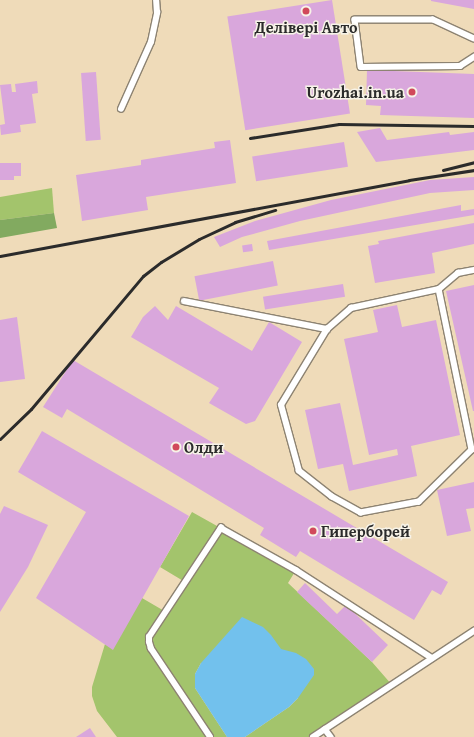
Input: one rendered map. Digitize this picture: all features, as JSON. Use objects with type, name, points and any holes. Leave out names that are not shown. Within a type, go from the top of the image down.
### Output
[{"type":"lane","points":[[121,109],[151,42],[157,13],[156,0]]},
{"type":"lane","points":[[474,39],[433,20],[355,20],[361,67],[460,66],[474,57]]},
{"type":"lane","points":[[439,289],[472,450],[419,502],[361,513],[332,497],[299,471],[281,405],[327,329],[351,308],[439,289],[458,273],[474,270]]},
{"type":"lane","points":[[184,301],[327,329]]},
{"type":"lane","points":[[210,737],[150,649],[149,637],[222,528],[296,570],[432,658]]},
{"type":"lane","points":[[313,737],[474,631]]},
{"type":"lane","points":[[325,728],[331,737]]},
{"type":"green space","points":[[52,188],[54,213],[0,220],[0,197]]},
{"type":"green space","points":[[54,213],[57,228],[0,238],[0,220]]},
{"type":"green space","points":[[192,512],[296,570],[288,583],[372,662],[392,685],[313,737],[245,737],[289,707],[298,698],[201,663],[195,674],[195,688],[227,737],[117,737],[97,711],[92,696],[92,687],[105,644],[142,598],[166,612],[185,582],[160,567]]},
{"type":"water","points":[[242,617],[263,627],[281,649],[296,653],[306,659],[314,669],[314,675],[298,698],[289,707],[245,737],[227,737],[195,688],[195,674],[201,663]]},
{"type":"building","points":[[332,0],[350,114],[245,130],[227,17]]},
{"type":"building","points":[[474,0],[474,9],[431,1]]},
{"type":"building","points":[[367,70],[474,74],[474,118],[380,115],[381,106],[366,105]]},
{"type":"building","points":[[96,72],[101,140],[86,141],[81,73]]},
{"type":"building","points":[[37,81],[38,93],[32,94],[36,123],[20,125],[21,132],[1,135],[0,125],[5,124],[0,85],[11,84],[12,92],[16,92],[15,84]]},
{"type":"building","points":[[380,128],[387,140],[449,132],[450,135],[474,132],[474,150],[376,162],[357,132]]},
{"type":"building","points":[[230,140],[236,183],[146,197],[148,210],[82,221],[76,175],[141,165],[141,160],[215,148],[214,142]]},
{"type":"building","points":[[344,142],[348,167],[256,181],[252,157]]},
{"type":"building","points":[[0,163],[21,163],[21,176],[14,176],[14,180],[0,180]]},
{"type":"building","points":[[474,177],[474,190],[430,193],[300,221],[242,237],[220,247],[214,237],[255,221],[331,200],[430,180]]},
{"type":"building","points":[[461,205],[461,211],[474,209],[474,215],[269,250],[267,241]]},
{"type":"building","points":[[474,223],[474,244],[432,253],[435,273],[375,283],[368,246],[379,244],[378,241]]},
{"type":"building","points":[[252,244],[253,251],[243,252],[242,245]]},
{"type":"building","points":[[273,261],[278,286],[199,301],[194,276]]},
{"type":"building","points":[[343,284],[345,297],[265,310],[263,297]]},
{"type":"building","points":[[474,285],[474,411],[473,411],[446,291]]},
{"type":"building","points":[[397,305],[402,327],[436,320],[460,435],[411,446],[417,476],[349,491],[343,464],[318,469],[305,410],[340,403],[353,465],[398,455],[397,449],[369,455],[344,339],[378,332],[373,310]]},
{"type":"building","points":[[155,306],[168,320],[176,306],[252,351],[269,322],[302,342],[255,421],[246,424],[209,403],[219,388],[131,337],[143,317]]},
{"type":"building","points":[[17,317],[25,379],[0,382],[0,320]]},
{"type":"building","points":[[73,360],[448,582],[441,595],[432,590],[414,620],[300,551],[296,557],[260,535],[264,528],[67,409],[62,418],[43,407]]},
{"type":"building","points":[[42,431],[189,516],[113,650],[36,598],[86,512],[18,472]]},
{"type":"building","points":[[474,482],[474,508],[466,509],[471,531],[447,536],[437,490]]},
{"type":"building","points":[[4,506],[48,525],[28,567],[0,612],[0,514]]},
{"type":"building","points":[[305,583],[337,614],[346,605],[388,645],[372,662],[297,592]]},
{"type":"building","points":[[90,728],[96,737],[76,737]]},
{"type":"railway","points":[[250,138],[339,124],[474,126]]},
{"type":"railway","points":[[443,170],[474,162]]},
{"type":"railway","points":[[0,256],[409,180],[474,170]]},
{"type":"railway","points":[[0,439],[31,409],[143,276],[161,262],[199,239],[235,222],[275,210]]},
{"type":"place","name":"Делівері Авто","points":[[306,11]]},
{"type":"place","name":"Urozhai.in.ua","points":[[412,92]]},
{"type":"place","name":"Олди","points":[[176,447]]},
{"type":"place","name":"Гиперборей","points":[[313,531]]}]
